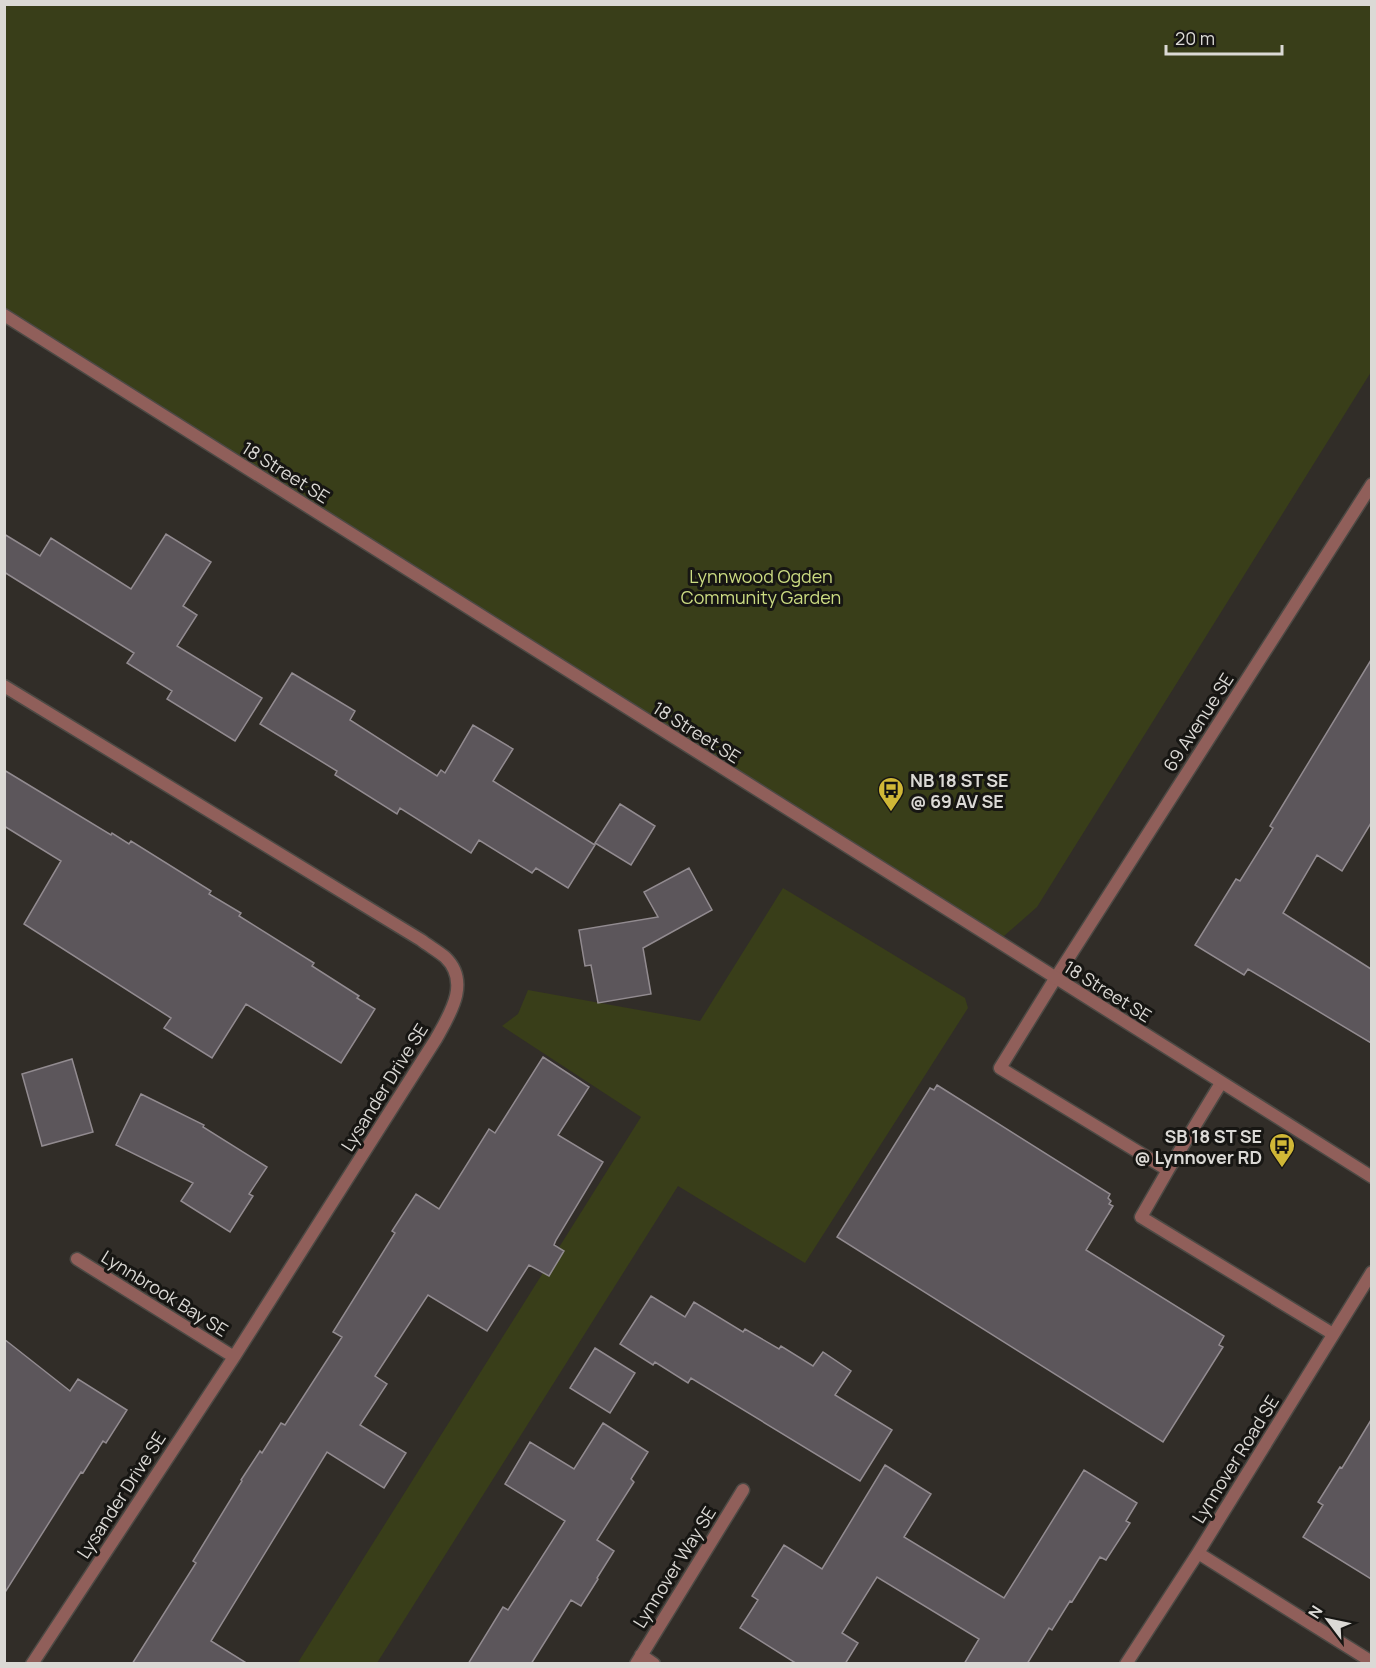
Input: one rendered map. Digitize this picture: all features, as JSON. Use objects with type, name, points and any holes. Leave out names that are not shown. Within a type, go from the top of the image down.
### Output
[{"type":"street","name":"18 Street SE","points":[[4,315],[1371,1178]]},
{"type":"street","name":"69 Avenue SE","points":[[1168,1170],[1000,1068],[1371,484]]},
{"type":"street","name":"Lysander Drive SE","points":[[4,686],[421,940],[446,958],[458,977],[455,1003],[436,1039],[234,1357],[32,1664]]},
{"type":"street","points":[[1221,1083],[1141,1217],[1334,1334]]},
{"type":"street","name":"Lynnbrook Bay SE","points":[[77,1259],[234,1357]]},
{"type":"street","name":"Lynnover Road SE","points":[[1126,1664],[1371,1272]]},
{"type":"street","name":"Lynnover Way SE","points":[[638,1659],[743,1490]]},
{"type":"street","points":[[1198,1552],[1371,1662]]},
{"type":"street","points":[[638,1659],[654,1664]]},
{"type":"green space","name":"Lynnwood Ogden Community Garden","points":[[4,5],[1371,5],[1371,372],[1037,907],[997,942],[5,315]]},
{"type":"green space","points":[[783,888],[965,998],[968,1008],[805,1263],[678,1186],[377,1663],[297,1664],[641,1117],[502,1026],[518,1014],[528,990],[700,1021]]},
{"type":"building","points":[[4,534],[40,556],[51,538],[131,589],[166,534],[211,562],[183,606],[197,615],[177,646],[262,698],[235,741],[167,699],[172,691],[127,663],[134,653],[4,572]]},
{"type":"building","points":[[1371,660],[1371,823],[1342,871],[1317,855],[1283,913],[1371,969],[1371,1043],[1248,969],[1244,975],[1195,945],[1236,879],[1240,881],[1273,828],[1270,826]]},
{"type":"building","points":[[292,673],[355,711],[350,720],[437,776],[441,770],[445,773],[473,725],[513,749],[493,781],[595,845],[568,888],[536,868],[532,873],[479,840],[471,853],[400,808],[397,814],[335,775],[337,771],[260,724]]},
{"type":"building","points":[[4,770],[111,835],[112,833],[129,844],[131,841],[211,891],[209,894],[241,913],[239,916],[314,963],[312,966],[375,1009],[341,1063],[246,1004],[212,1058],[164,1028],[171,1018],[24,924],[61,861],[4,826]]},
{"type":"building","points":[[620,804],[655,826],[631,865],[595,843]]},
{"type":"building","points":[[689,868],[712,910],[643,948],[651,994],[598,1003],[591,965],[585,966],[579,930],[658,917],[644,892]]},
{"type":"building","points":[[543,1057],[589,1087],[558,1135],[603,1162],[556,1240],[554,1245],[564,1251],[549,1276],[529,1265],[487,1331],[428,1295],[375,1376],[387,1384],[360,1425],[406,1453],[384,1488],[327,1452],[211,1641],[248,1664],[132,1664],[196,1563],[193,1561],[241,1480],[281,1423],[285,1425],[342,1337],[333,1332],[395,1233],[392,1231],[416,1194],[439,1209],[489,1129],[495,1133]]},
{"type":"building","points":[[72,1059],[93,1132],[42,1146],[22,1074]]},
{"type":"building","points":[[937,1085],[1110,1194],[1109,1204],[1113,1206],[1086,1250],[1224,1336],[1219,1345],[1223,1347],[1163,1442],[837,1237],[930,1088],[934,1090]]},
{"type":"building","points":[[141,1094],[204,1125],[203,1127],[267,1167],[249,1194],[253,1196],[230,1232],[181,1201],[193,1183],[116,1145]]},
{"type":"building","points":[[651,1296],[685,1317],[694,1302],[743,1332],[745,1329],[779,1349],[781,1346],[813,1366],[823,1352],[851,1371],[835,1395],[892,1430],[860,1481],[691,1378],[688,1383],[620,1344]]},
{"type":"building","points":[[4,1339],[70,1391],[78,1379],[127,1410],[106,1443],[103,1441],[83,1473],[81,1472],[4,1594]]},
{"type":"building","points":[[595,1348],[635,1373],[610,1413],[570,1388]]},
{"type":"building","points":[[1371,1420],[1371,1579],[1303,1537],[1323,1505],[1318,1502]]},
{"type":"building","points":[[603,1423],[648,1452],[631,1479],[634,1482],[597,1540],[614,1551],[581,1606],[571,1600],[531,1664],[468,1664],[503,1607],[508,1610],[565,1521],[505,1484],[530,1442],[574,1469]]},
{"type":"building","points":[[885,1465],[931,1494],[904,1537],[1004,1598],[1084,1470],[1137,1503],[1126,1521],[1130,1523],[1106,1560],[1100,1557],[1072,1602],[1070,1601],[1052,1630],[1049,1628],[1027,1664],[964,1664],[979,1639],[877,1577],[842,1633],[858,1643],[845,1664],[797,1664],[740,1628],[758,1600],[752,1596],[784,1545],[822,1569]]},
{"type":"place","name":"NB 18 ST SE @ 69 AV SE","points":[[891,813]]},
{"type":"place","name":"SB 18 ST SE @ Lynnover RD","points":[[1282,1169]]}]
